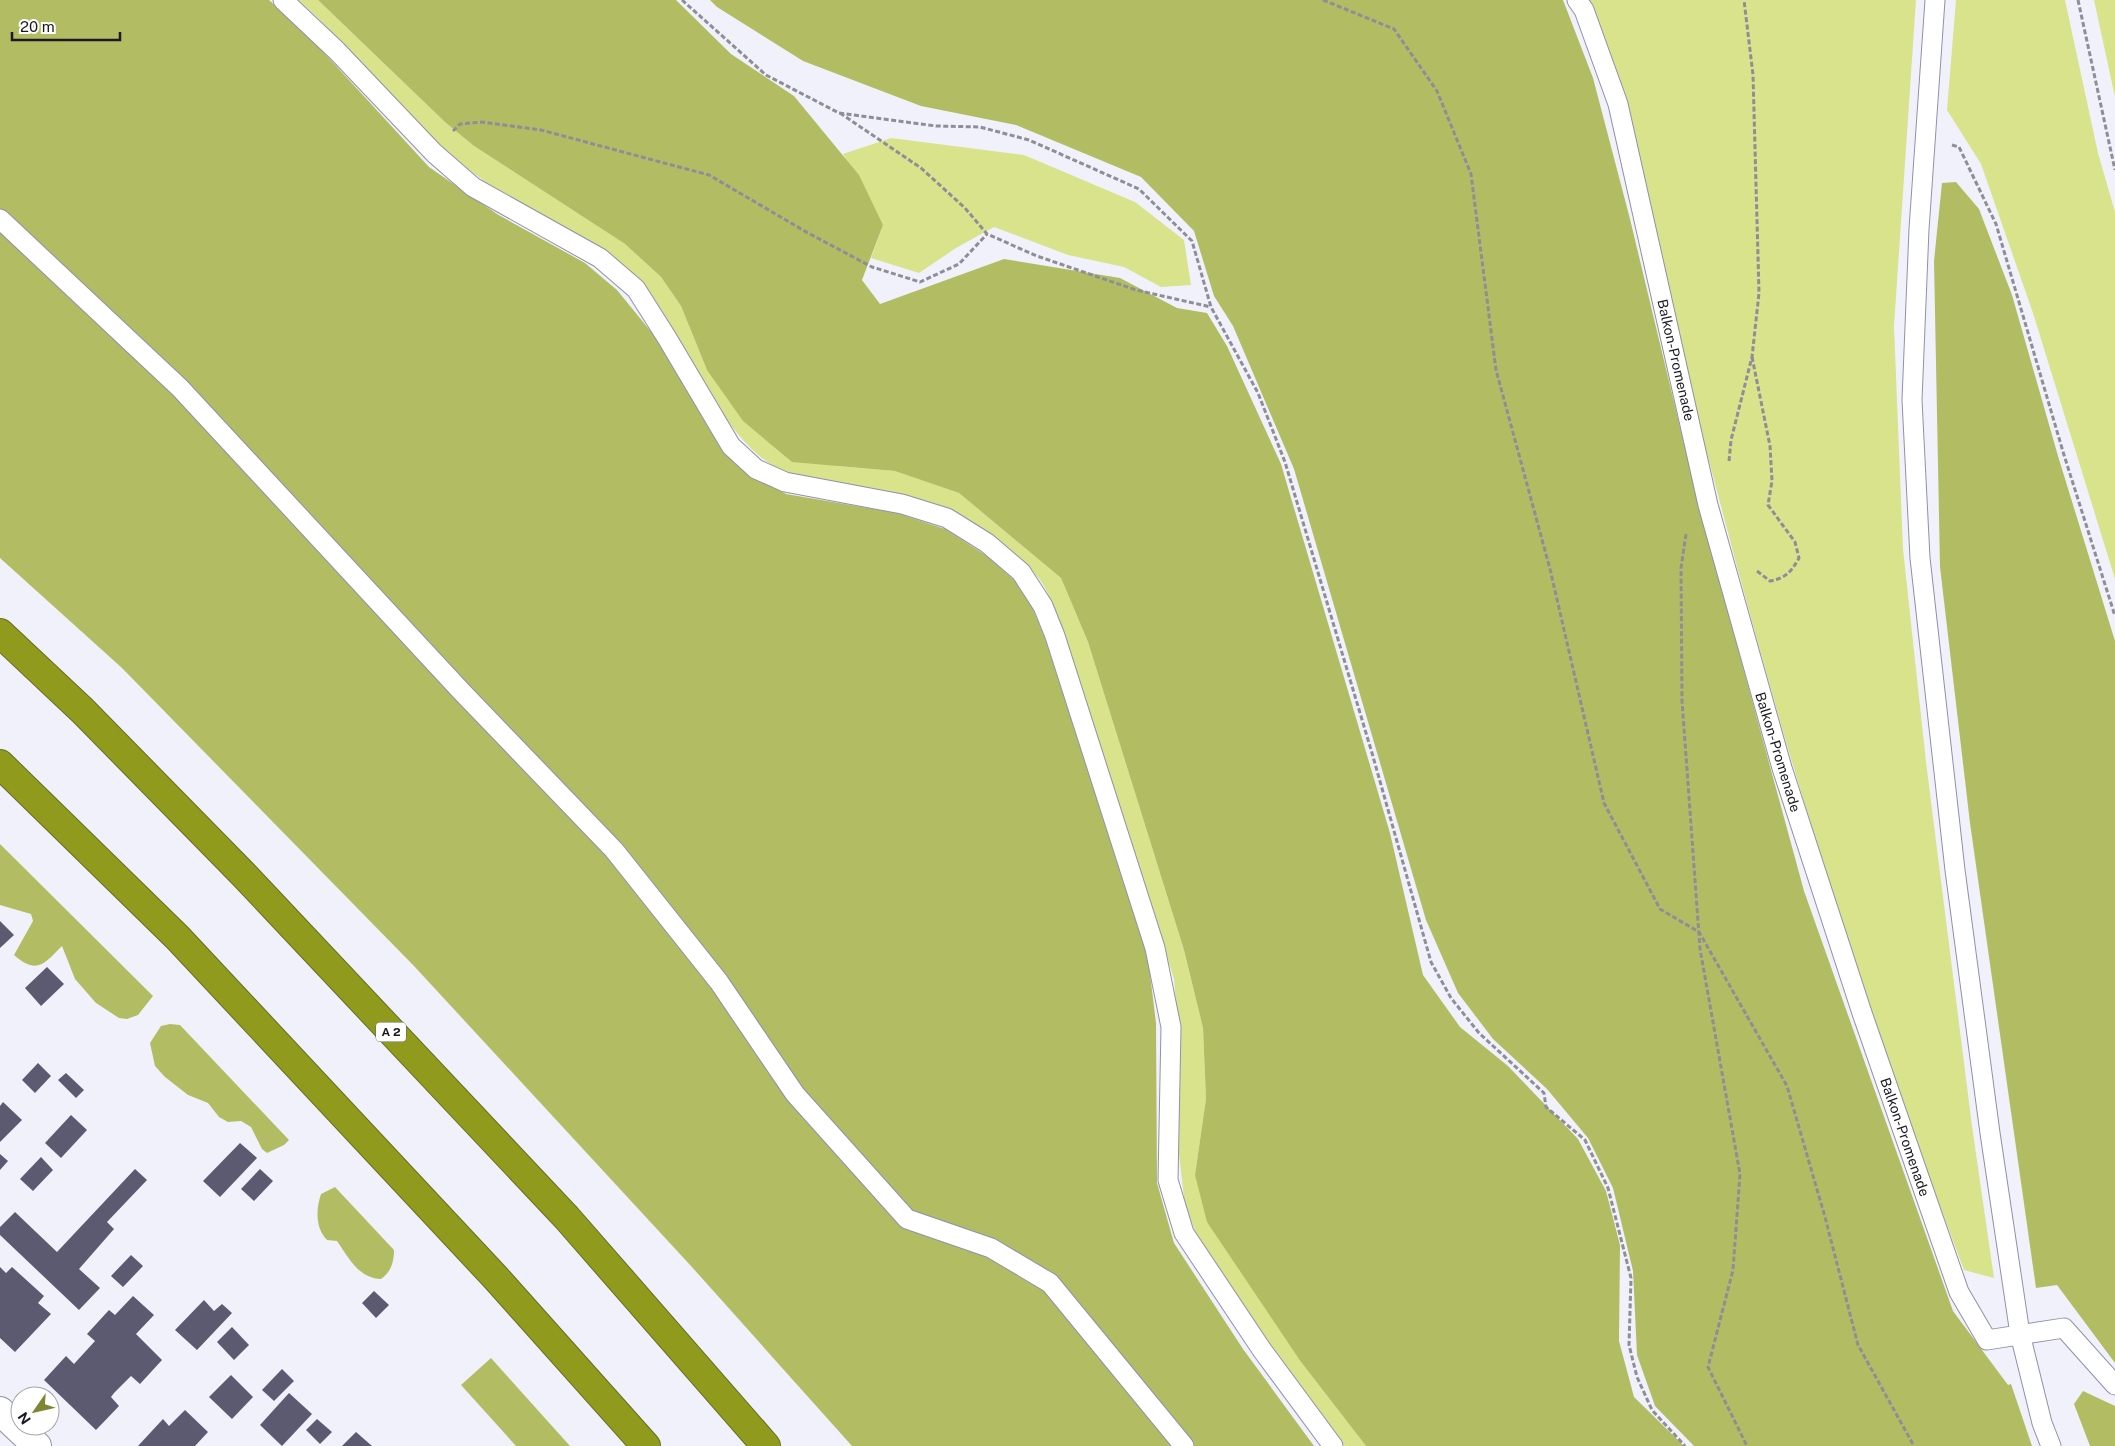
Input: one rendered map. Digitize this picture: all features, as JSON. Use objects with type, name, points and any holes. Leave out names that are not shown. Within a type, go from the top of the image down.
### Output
[{"type":"highway","name":"A 2","points":[[0,633],[82,711],[244,875],[567,1218],[766,1446]]},
{"type":"highway","points":[[0,764],[178,938],[496,1278],[646,1446]]},
{"type":"street","points":[[0,1411],[37,1446]]},
{"type":"lane","points":[[283,0],[337,50],[434,153],[473,187],[600,258],[636,289],[731,446],[756,469],[785,482],[902,504],[947,518],[987,543],[1021,572],[1043,606],[1055,636],[1155,948],[1172,1028],[1168,1180],[1184,1233],[1262,1350],[1334,1446]]},
{"type":"lane","name":"Balkon-Promenade","points":[[1577,0],[1584,10],[1618,104],[1708,505],[1782,768],[1862,1013],[1959,1292],[1987,1340],[2064,1328],[2115,1385]]},
{"type":"lane","points":[[1935,0],[1918,239],[1912,400],[1920,558],[1955,870],[2020,1334],[2042,1424],[2051,1446]]},
{"type":"lane","points":[[0,219],[180,388],[461,691],[614,850],[719,982],[796,1094],[908,1219],[991,1248],[1050,1282],[1184,1446]]},
{"type":"path","points":[[682,0],[766,75],[839,113],[921,168],[965,208],[987,234],[1037,256],[1136,290],[1211,307]]},
{"type":"path","points":[[1323,0],[1394,29],[1437,91],[1468,166],[1471,174],[1496,370],[1550,568],[1604,803],[1660,909],[1699,932],[1787,1086],[1858,1345],[1914,1446]]},
{"type":"path","points":[[1744,0],[1752,75],[1759,293],[1752,358],[1731,440],[1726,487],[1695,516],[1686,532],[1681,568],[1682,701],[1696,912],[1700,949],[1740,1174],[1733,1270],[1708,1367],[1747,1446]]},
{"type":"path","points":[[2078,0],[2115,170]]},
{"type":"path","points":[[839,113],[936,126],[980,127],[1021,138],[1139,190],[1192,241],[1211,307],[1258,393],[1286,462],[1375,762],[1430,962],[1451,998],[1479,1033],[1544,1093],[1546,1107],[1585,1140],[1608,1188],[1631,1278],[1629,1345],[1637,1377],[1652,1410],[1685,1446]]},
{"type":"path","points":[[434,153],[460,124],[482,122],[550,132],[709,175],[808,233],[872,267],[920,282],[958,264],[987,234]]},
{"type":"path","points":[[1926,136],[1959,147],[1996,224],[2064,456],[2115,616]]},
{"type":"path","points":[[1752,358],[1770,446],[1772,481],[1768,504],[1796,542],[1799,558],[1790,574],[1781,579],[1770,581],[1758,572],[1754,564]]},
{"type":"green space","points":[[0,0],[269,0],[305,32],[429,167],[497,214],[585,263],[617,290],[657,339],[718,444],[746,471],[786,494],[897,513],[945,529],[987,556],[1014,580],[1032,607],[1046,641],[1123,881],[1147,949],[1156,1023],[1157,1183],[1174,1243],[1243,1349],[1314,1446],[852,1446],[691,1266],[414,966],[122,668],[0,558]]},
{"type":"green space","points":[[298,0],[318,0],[446,123],[474,146],[625,244],[661,277],[681,306],[707,370],[836,466],[896,471],[959,493],[1061,578],[1088,642],[1184,950],[1203,1028],[1206,1099],[1195,1175],[1301,1362],[1366,1446],[1345,1446],[1271,1349],[1199,1241],[1185,1206],[1179,1154],[1179,1039],[1174,979],[1059,620],[1040,580],[1012,553],[971,527],[928,505],[891,492],[806,478],[779,469],[763,459],[748,446],[721,411],[650,292],[638,279],[602,250],[502,193],[460,162],[417,123],[316,16]]},
{"type":"green space","points":[[318,0],[676,0],[731,54],[794,96],[859,175],[883,225],[862,280],[880,304],[1004,259],[1120,278],[1177,308],[1207,313],[1227,346],[1281,464],[1390,833],[1423,975],[1460,1027],[1508,1066],[1578,1139],[1606,1191],[1620,1245],[1619,1341],[1634,1397],[1684,1446],[1366,1446],[1301,1362],[1207,1222],[1195,1175],[1206,1099],[1203,1028],[1184,950],[1088,642],[1061,578],[959,493],[895,471],[792,462],[743,421],[707,370],[681,306],[661,277],[625,244],[474,146],[446,123]]},
{"type":"green space","points":[[710,0],[1563,0],[1593,78],[1630,219],[1698,502],[1804,891],[1953,1311],[2008,1385],[2011,1384],[2032,1446],[1694,1446],[1655,1406],[1637,1355],[1633,1271],[1613,1188],[1588,1138],[1547,1089],[1493,1039],[1458,993],[1426,920],[1294,469],[1233,326],[1214,296],[1194,231],[1141,177],[1016,125],[921,106],[803,61],[717,7]]},
{"type":"green space","points":[[1585,0],[1916,0],[1894,326],[1903,549],[1926,762],[1972,1126],[1994,1278],[1964,1270],[1894,1078],[1829,883],[1789,752],[1733,553]]},
{"type":"green space","points":[[1956,0],[2065,0],[2098,153],[2115,212],[2115,579],[2033,313],[1981,164],[1947,110]]},
{"type":"green space","points":[[2094,0],[2115,0],[2115,97]]},
{"type":"green space","points":[[891,138],[1024,155],[1135,202],[1184,240],[1191,285],[1161,287],[1124,267],[1068,255],[994,227],[956,248],[919,273],[871,258],[883,225],[843,154]]},
{"type":"green space","points":[[1956,182],[1979,209],[2012,295],[2058,456],[2115,641],[2115,1363],[2057,1285],[2036,1288],[1970,823],[1940,567],[1934,261],[1942,183]]},
{"type":"green space","points":[[0,844],[153,996],[138,1015],[127,1019],[119,1018],[96,1003],[75,979],[62,946],[45,962],[35,966],[29,965],[14,955],[33,921],[31,914],[0,905]]},
{"type":"green space","points":[[170,1024],[180,1025],[289,1140],[284,1145],[267,1153],[262,1149],[251,1127],[241,1121],[228,1122],[219,1117],[208,1103],[188,1095],[165,1077],[155,1066],[150,1043],[161,1026]]},
{"type":"green space","points":[[335,1187],[394,1250],[391,1266],[381,1279],[373,1278],[360,1271],[337,1241],[327,1240],[320,1230],[318,1206],[321,1194]]},
{"type":"green space","points":[[491,1358],[570,1446],[516,1446],[461,1385]]},
{"type":"green space","points":[[2083,1391],[2115,1406],[2115,1446],[2090,1446],[2074,1404]]},
{"type":"building","points":[[0,921],[14,935],[0,948]]},
{"type":"building","points":[[47,967],[64,984],[41,1006],[25,988]]},
{"type":"building","points":[[38,1063],[51,1076],[35,1093],[22,1080]]},
{"type":"building","points":[[66,1073],[84,1090],[76,1098],[58,1080]]},
{"type":"building","points":[[3,1102],[22,1120],[0,1142],[0,1106]]},
{"type":"building","points":[[71,1115],[87,1130],[61,1158],[45,1143]]},
{"type":"building","points":[[240,1143],[257,1158],[220,1197],[203,1181]]},
{"type":"building","points":[[0,1154],[8,1161],[0,1170]]},
{"type":"building","points":[[41,1157],[53,1170],[33,1191],[20,1179]]},
{"type":"building","points":[[135,1169],[147,1180],[107,1222],[114,1229],[79,1269],[100,1288],[79,1310],[0,1235],[0,1227],[15,1212],[57,1252]]},
{"type":"building","points":[[260,1169],[273,1181],[254,1201],[241,1189]]},
{"type":"building","points":[[131,1255],[143,1266],[123,1287],[111,1276]]},
{"type":"building","points":[[0,1267],[6,1273],[12,1267],[44,1296],[38,1303],[51,1314],[15,1352],[0,1338]]},
{"type":"building","points":[[374,1291],[389,1305],[376,1318],[362,1303]]},
{"type":"building","points":[[133,1296],[154,1315],[136,1334],[162,1360],[140,1384],[131,1376],[114,1393],[111,1397],[119,1406],[96,1430],[60,1395],[60,1386],[50,1386],[44,1380],[66,1356],[74,1364],[95,1341],[87,1334],[109,1310],[115,1315]]},
{"type":"building","points":[[204,1300],[214,1311],[222,1304],[232,1313],[197,1350],[175,1330]]},
{"type":"building","points":[[232,1327],[249,1345],[234,1360],[217,1342]]},
{"type":"building","points":[[282,1369],[294,1381],[274,1401],[262,1390]]},
{"type":"building","points":[[231,1375],[253,1397],[232,1419],[209,1397]]},
{"type":"building","points":[[289,1393],[312,1414],[282,1446],[260,1425]]},
{"type":"building","points":[[185,1410],[208,1432],[195,1446],[138,1446],[163,1419],[169,1426]]},
{"type":"building","points":[[317,1419],[332,1432],[320,1444],[306,1430]]},
{"type":"building","points":[[356,1432],[372,1446],[342,1446]]}]
